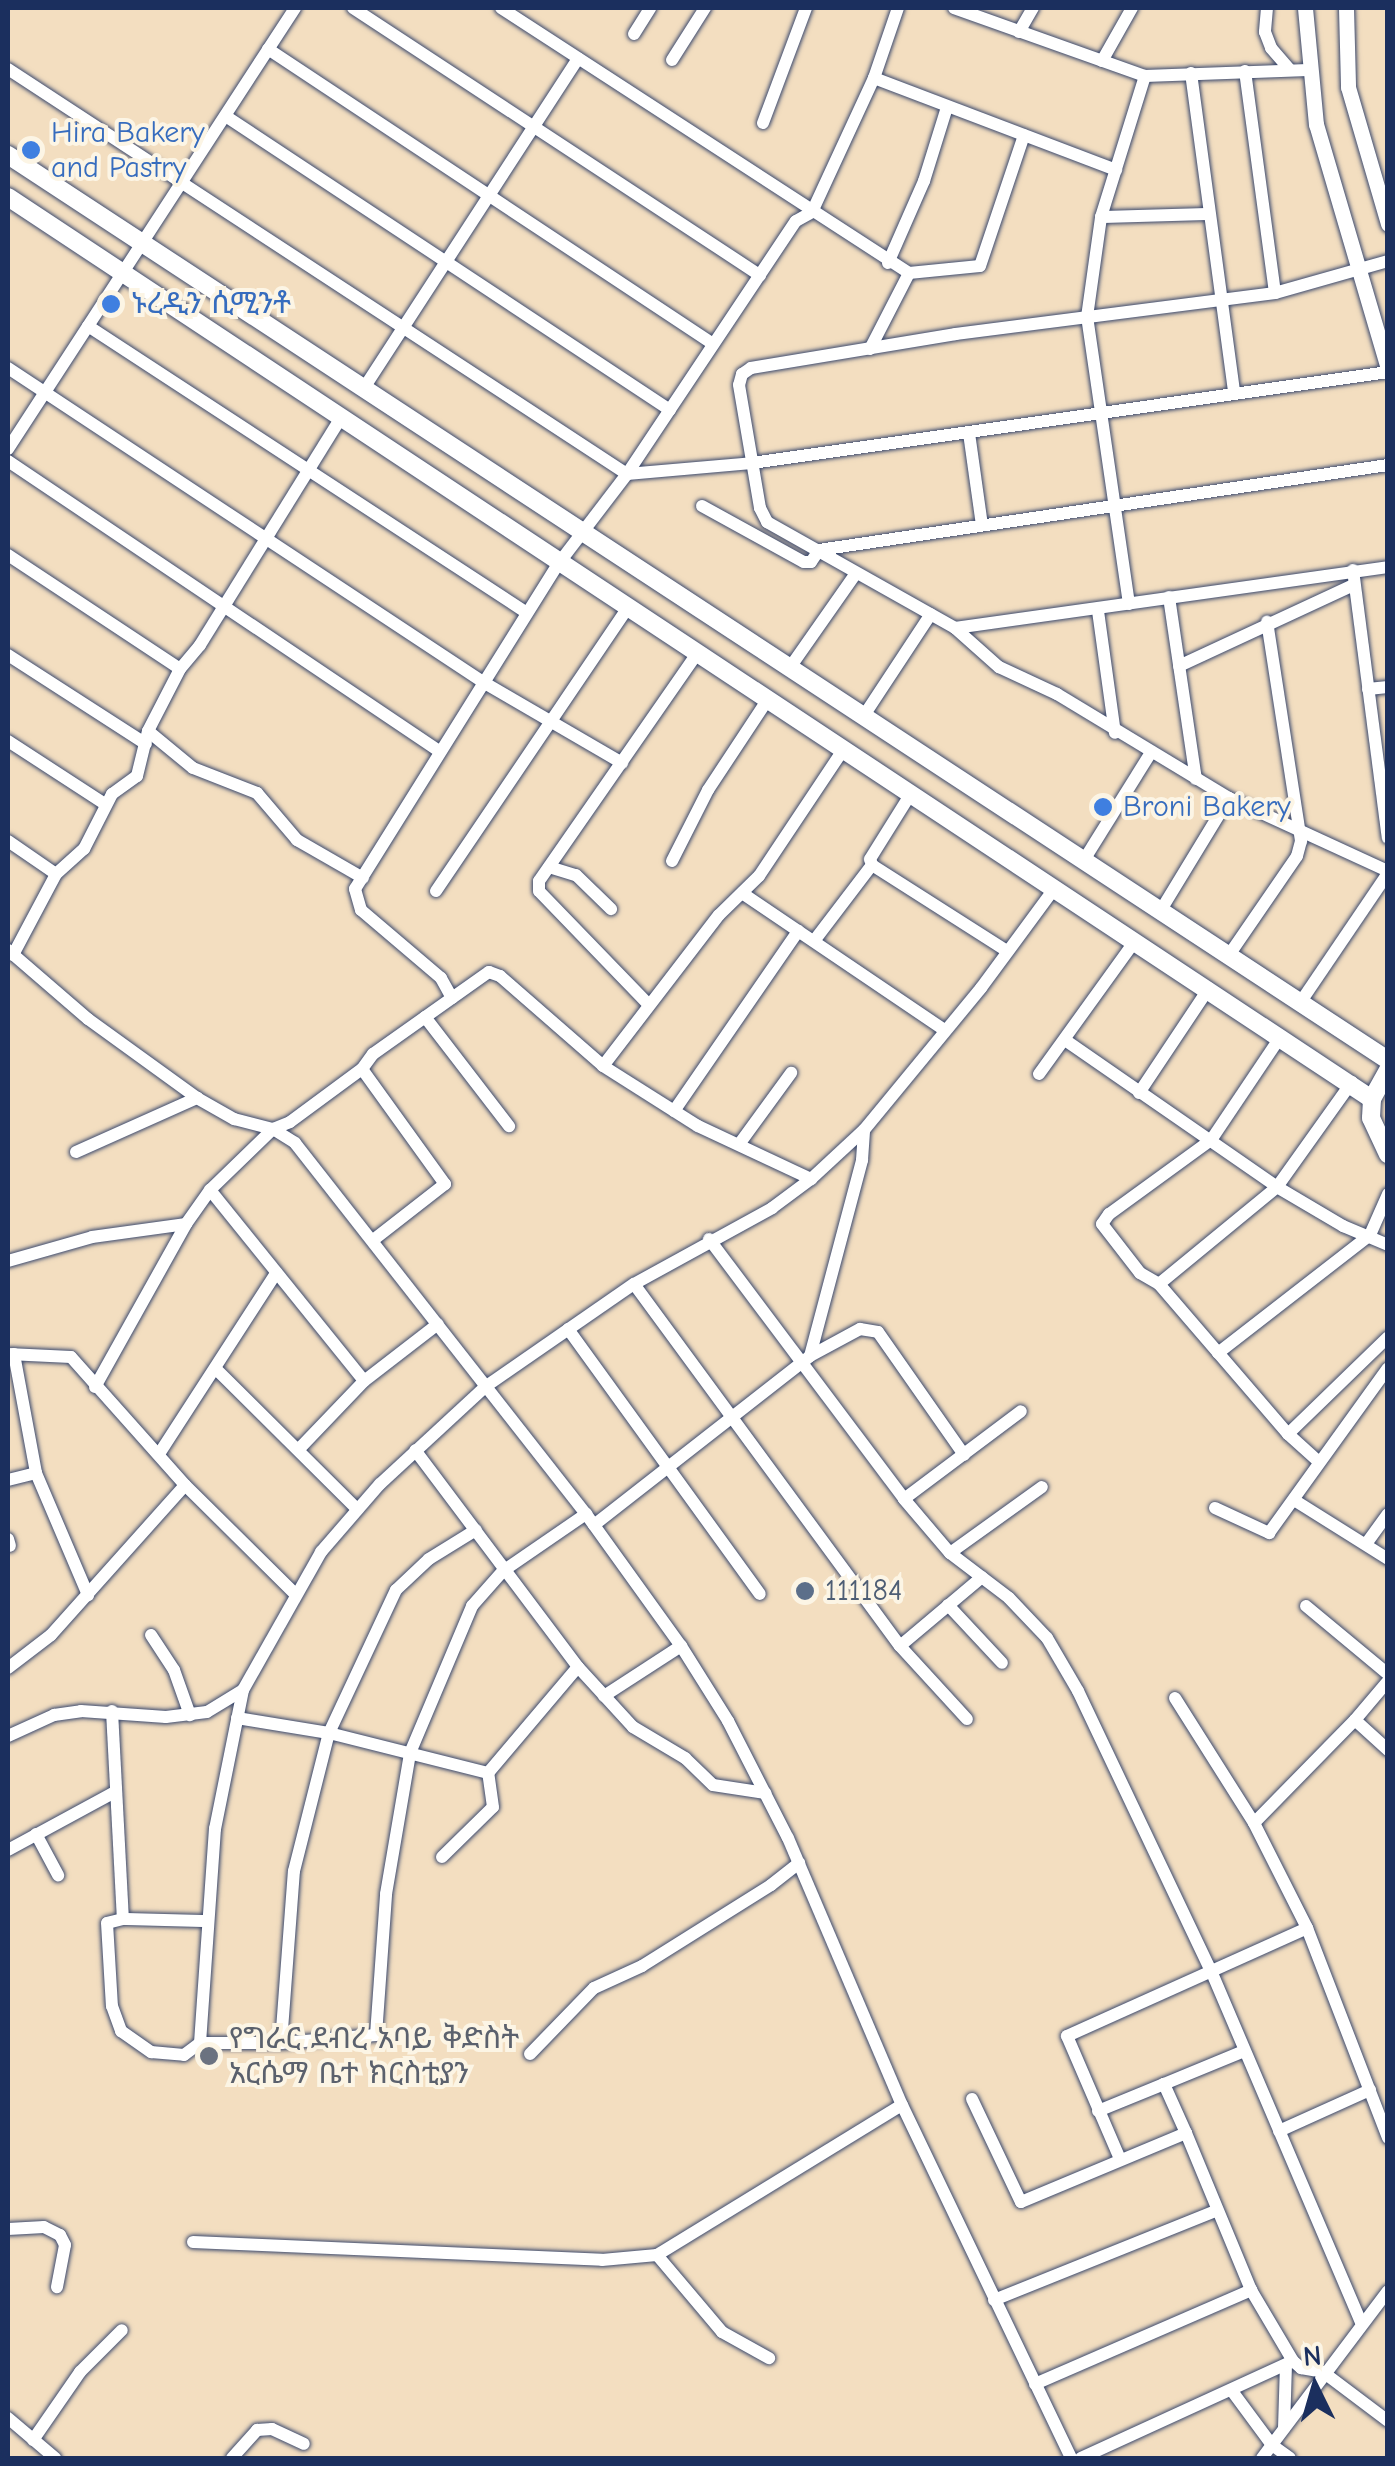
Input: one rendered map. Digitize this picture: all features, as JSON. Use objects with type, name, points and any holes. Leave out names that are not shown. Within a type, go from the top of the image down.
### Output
[{"type":"highway","points":[[8,155],[1388,1060]]},
{"type":"highway","points":[[8,197],[766,702],[1352,1082],[1372,1099]]},
{"type":"highway","points":[[1388,1070],[1372,1099],[1376,1136],[1388,1154]]},
{"type":"main road","points":[[1305,8],[1316,124],[1388,370]]},
{"type":"main road","points":[[1346,8],[1348,87],[1388,224]]},
{"type":"street","points":[[8,450],[296,8]]},
{"type":"street","points":[[354,8],[760,275]]},
{"type":"street","points":[[502,8],[888,263],[909,272],[980,266],[1024,135]]},
{"type":"street","points":[[634,34],[650,8]]},
{"type":"street","points":[[672,60],[705,8]]},
{"type":"street","points":[[763,122],[806,8]]},
{"type":"street","points":[[452,998],[440,978],[361,910],[355,889],[559,563],[627,474],[796,222],[812,212],[874,78],[898,8]]},
{"type":"street","points":[[954,8],[1145,76],[1308,70]]},
{"type":"street","points":[[1019,32],[1033,8]]},
{"type":"street","points":[[1102,62],[1132,8]]},
{"type":"street","points":[[1267,8],[1265,32],[1290,70]]},
{"type":"street","points":[[268,49],[713,344]]},
{"type":"street","points":[[364,388],[578,58]]},
{"type":"street","points":[[8,69],[627,474],[752,463],[1388,370]]},
{"type":"street","points":[[1245,71],[1275,293]]},
{"type":"street","points":[[1191,73],[1234,391]]},
{"type":"street","points":[[1130,604],[1087,318],[1101,217],[1145,76]]},
{"type":"street","points":[[874,78],[1116,170]]},
{"type":"street","points":[[888,263],[924,181],[948,107]]},
{"type":"street","points":[[227,117],[670,410]]},
{"type":"street","points":[[1101,217],[1209,214]]},
{"type":"street","points":[[1300,1003],[1388,872],[1229,798],[1150,754],[1057,694],[999,667],[955,628],[767,522],[760,508],[739,385],[742,374],[751,368],[1275,293],[1388,261]]},
{"type":"street","points":[[870,349],[909,272]]},
{"type":"street","points":[[88,326],[527,612]]},
{"type":"street","points":[[8,368],[483,682],[622,763]]},
{"type":"street","points":[[341,418],[223,608],[180,669],[147,737],[137,776],[112,794],[84,849],[56,874],[10,952],[88,1020],[196,1098],[234,1119],[273,1129],[295,1142],[590,1519],[681,1646],[728,1721],[765,1793],[902,2105],[1071,2458]]},
{"type":"street","points":[[968,432],[982,525]]},
{"type":"street","points":[[8,461],[439,751]]},
{"type":"street","points":[[702,506],[810,562],[819,550],[1388,465]]},
{"type":"street","points":[[8,555],[180,669]]},
{"type":"street","points":[[955,628],[1098,611],[1169,596],[1388,567]]},
{"type":"street","points":[[1353,570],[1352,586],[1388,838]]},
{"type":"street","points":[[791,666],[856,572]]},
{"type":"street","points":[[1179,666],[1352,586]]},
{"type":"street","points":[[1169,596],[1196,779]]},
{"type":"street","points":[[436,891],[627,609]]},
{"type":"street","points":[[1098,611],[1115,732]]},
{"type":"street","points":[[863,717],[931,614]]},
{"type":"street","points":[[1229,956],[1298,856],[1298,828],[1268,622]]},
{"type":"street","points":[[649,1005],[539,891],[549,867],[696,654]]},
{"type":"street","points":[[8,655],[193,768],[257,793],[297,840],[363,878]]},
{"type":"street","points":[[1368,689],[1388,687]]},
{"type":"street","points":[[672,860],[708,790],[766,702]]},
{"type":"street","points":[[8,741],[106,804]]},
{"type":"street","points":[[602,1066],[719,915],[742,894],[844,750]]},
{"type":"street","points":[[1084,860],[1150,754]]},
{"type":"street","points":[[910,795],[870,859],[872,865],[1007,952]]},
{"type":"street","points":[[1161,910],[1229,798]]},
{"type":"street","points":[[8,841],[56,874]]},
{"type":"street","points":[[814,941],[872,865]]},
{"type":"street","points":[[549,867],[576,875],[610,909]]},
{"type":"street","points":[[200,2043],[215,1829],[243,1690],[294,1593],[357,1509],[415,1450],[486,1387],[634,1284],[709,1239],[772,1208],[811,1179],[864,1130],[1054,888]]},
{"type":"street","points":[[742,894],[944,1030]]},
{"type":"street","points":[[674,1111],[798,931]]},
{"type":"street","points":[[1039,1074],[1135,941]]},
{"type":"street","points":[[94,1388],[186,1224],[210,1190],[273,1129],[290,1122],[362,1070],[372,1054],[489,972],[500,976],[602,1066],[674,1111],[811,1179]]},
{"type":"street","points":[[1139,1093],[1209,988]]},
{"type":"street","points":[[425,1017],[510,1126]]},
{"type":"street","points":[[1281,1036],[1210,1140],[1103,1219],[1102,1224],[1140,1272],[1159,1284],[1288,1434],[1319,1462]]},
{"type":"street","points":[[1065,1040],[1277,1187],[1344,1226],[1388,1244]]},
{"type":"street","points":[[362,1070],[445,1184],[373,1240]]},
{"type":"street","points":[[740,1144],[791,1073]]},
{"type":"street","points":[[1159,1284],[1277,1187],[1352,1082]]},
{"type":"street","points":[[76,1152],[196,1098]]},
{"type":"street","points":[[805,1360],[862,1160],[864,1130]]},
{"type":"street","points":[[210,1190],[364,1380]]},
{"type":"street","points":[[1218,1353],[1370,1235],[1388,1194]]},
{"type":"street","points":[[8,1261],[92,1237],[186,1224]]},
{"type":"street","points":[[709,1239],[805,1360],[904,1499],[950,1553],[1010,1598],[1046,1638],[1078,1691],[1212,1973],[1361,2322]]},
{"type":"street","points":[[160,1454],[276,1272]]},
{"type":"street","points":[[634,1284],[731,1419],[849,1571],[900,1646],[967,1719]]},
{"type":"street","points":[[299,1449],[364,1380],[438,1324]]},
{"type":"street","points":[[568,1328],[760,1594]]},
{"type":"street","points":[[206,1922],[123,1919],[106,1923],[112,2006],[121,2031],[150,2052],[184,2055],[200,2043],[280,2044],[371,2037],[378,2032],[386,1894],[410,1753],[472,1606],[503,1571],[667,1470],[805,1360],[860,1329],[878,1332],[964,1455]]},
{"type":"street","points":[[1288,1434],[1388,1337]]},
{"type":"street","points":[[1374,1350],[1388,1360]]},
{"type":"street","points":[[88,1594],[36,1474],[11,1354],[65,1354],[185,1485],[294,1593]]},
{"type":"street","points":[[1215,1508],[1266,1534],[1388,1368]]},
{"type":"street","points":[[216,1369],[357,1509]]},
{"type":"street","points":[[904,1499],[1021,1411]]},
{"type":"street","points":[[415,1450],[578,1668],[634,1727],[685,1758],[713,1785],[765,1793]]},
{"type":"street","points":[[8,1480],[36,1474]]},
{"type":"street","points":[[8,1668],[51,1635],[185,1485]]},
{"type":"street","points":[[950,1553],[1042,1487]]},
{"type":"street","points":[[1294,1500],[1388,1559]]},
{"type":"street","points":[[1366,1544],[1388,1514]]},
{"type":"street","points":[[280,2044],[294,1870],[329,1733],[396,1590],[429,1559],[476,1530]]},
{"type":"street","points":[[900,1646],[982,1577]]},
{"type":"street","points":[[948,1605],[1002,1663]]},
{"type":"street","points":[[1254,1823],[1355,1720],[1388,1678],[1306,1606]]},
{"type":"street","points":[[151,1635],[174,1670],[190,1714]]},
{"type":"street","points":[[604,1696],[681,1646]]},
{"type":"street","points":[[442,1858],[493,1808],[488,1773],[578,1668]]},
{"type":"street","points":[[8,1736],[54,1716],[112,1711],[190,1714],[227,1704],[243,1690]]},
{"type":"street","points":[[1174,1698],[1254,1823],[1307,1928],[1388,2138]]},
{"type":"street","points":[[112,1711],[123,1919]]},
{"type":"street","points":[[238,1718],[329,1733],[488,1773]]},
{"type":"street","points":[[1355,1720],[1388,1750]]},
{"type":"street","points":[[8,1850],[114,1793]]},
{"type":"street","points":[[36,1834],[58,1874]]},
{"type":"street","points":[[530,2054],[594,1988],[642,1966],[772,1886],[799,1864]]},
{"type":"street","points":[[1120,2159],[1066,2036],[1307,1928]]},
{"type":"street","points":[[1098,2111],[1244,2051]]},
{"type":"street","points":[[1164,2084],[1251,2290],[1290,2363],[1284,2428]]},
{"type":"street","points":[[1279,2131],[1370,2090]]},
{"type":"street","points":[[972,2099],[1021,2202],[1186,2133]]},
{"type":"street","points":[[193,2242],[602,2260],[658,2255],[902,2105]]},
{"type":"street","points":[[994,2300],[1215,2210]]},
{"type":"street","points":[[8,2230],[44,2227],[60,2235],[65,2245],[56,2287]]},
{"type":"street","points":[[658,2255],[722,2332],[769,2358]]},
{"type":"street","points":[[1035,2384],[1251,2290]]},
{"type":"street","points":[[1262,2458],[1323,2372],[1388,2291]]},
{"type":"street","points":[[33,2440],[80,2372],[122,2330]]},
{"type":"street","points":[[1290,2363],[1323,2372],[1388,2422]]},
{"type":"street","points":[[1081,2458],[1290,2363]]},
{"type":"street","points":[[1232,2391],[1272,2445],[1290,2458]]},
{"type":"street","points":[[8,2418],[55,2458]]},
{"type":"street","points":[[232,2458],[257,2430],[272,2429],[304,2444]]},
{"type":"place","name":"Hira Bakery and Pastry","points":[[31,150]]},
{"type":"place","name":"ኑረዲን ሲሚንቶ","points":[[111,304]]},
{"type":"place","name":"Broni Bakery","points":[[1103,807]]},
{"type":"place","name":"111184","points":[[805,1591]]},
{"type":"place","name":"የግራር ደብረ አባይ ቅድስት አርሴማ ቤተ ክርስቲያን","points":[[209,2056]]}]
